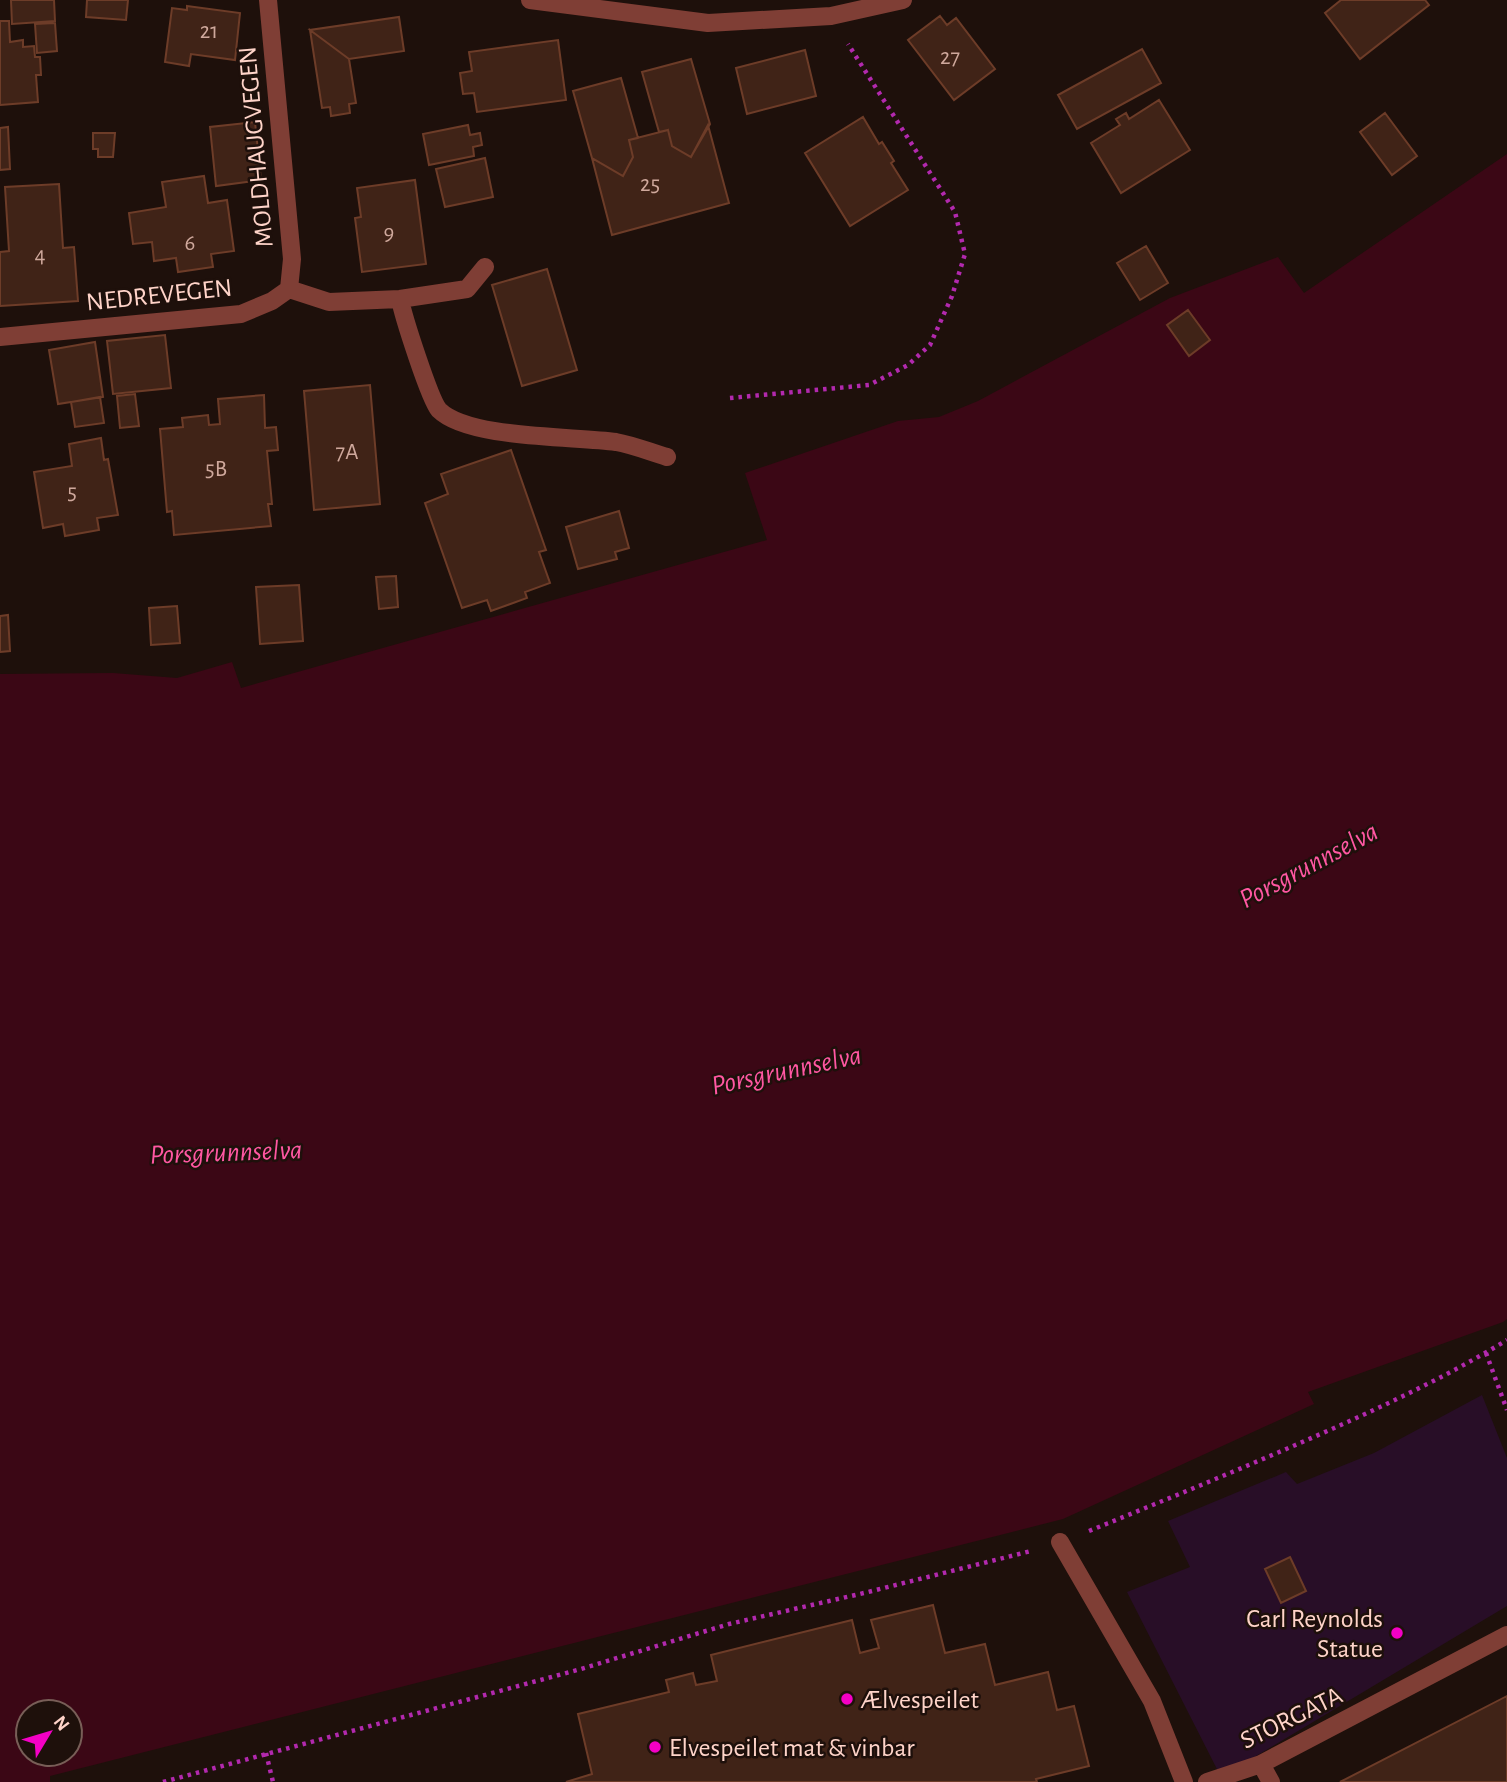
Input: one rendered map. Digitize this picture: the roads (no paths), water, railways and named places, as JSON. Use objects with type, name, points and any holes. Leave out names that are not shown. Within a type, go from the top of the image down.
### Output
[{"type":"street","name":"MOLDHAUGVEGEN","points":[[268,0],[292,259],[289,289]]},
{"type":"street","points":[[530,0],[708,23],[831,16],[903,0]]},
{"type":"street","points":[[289,289],[329,302],[400,299],[467,289],[485,267]]},
{"type":"street","name":"NEDREVEGEN","points":[[0,337],[241,314],[272,302],[289,289]]},
{"type":"street","points":[[400,299],[404,320],[438,409],[457,421],[499,432],[618,443],[667,457]]},
{"type":"street","points":[[1060,1542],[1152,1701],[1184,1782]]},
{"type":"street","name":"STORGATA","points":[[1207,1782],[1261,1764],[1507,1635]]},
{"type":"street","points":[[1261,1764],[1271,1782]]},
{"type":"water","name":"Porsgrunnselva","points":[[1507,154],[1507,1319],[1308,1392],[1314,1404],[1063,1519],[84,1767],[84,1698],[14,1698],[14,1768],[82,1768],[50,1776],[50,1782],[0,1782],[0,674],[113,673],[177,678],[232,662],[241,688],[767,540],[745,473],[898,421],[939,417],[978,401],[1170,298],[1278,257],[1304,293]]},
{"type":"place","name":"Carl Reynolds Statue","points":[[1397,1633]]},
{"type":"place","name":"Ælvespeilet","points":[[847,1699]]},
{"type":"place","name":"Elvespeilet mat & vinbar","points":[[655,1747]]}]
